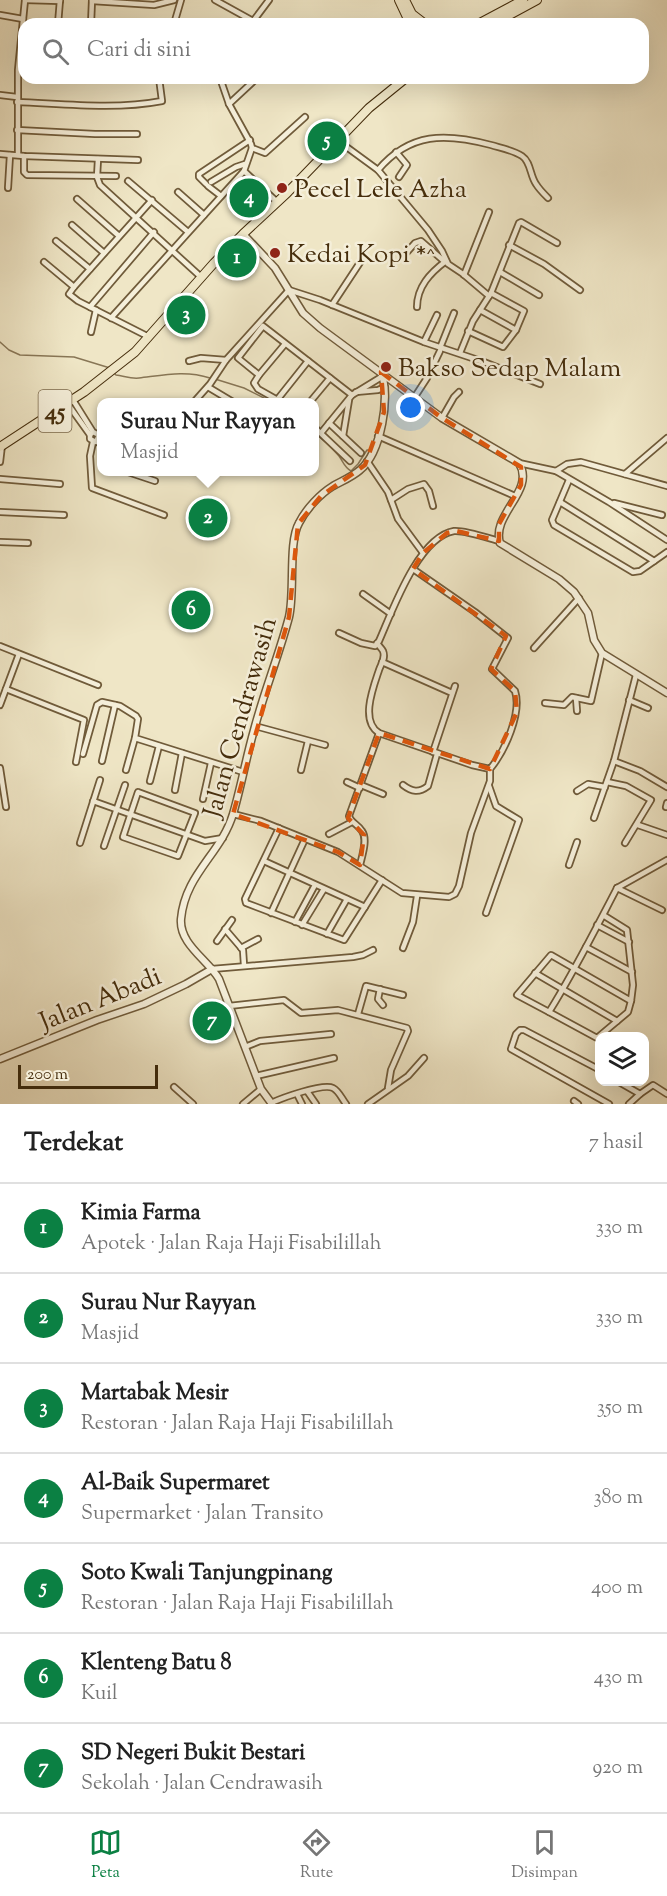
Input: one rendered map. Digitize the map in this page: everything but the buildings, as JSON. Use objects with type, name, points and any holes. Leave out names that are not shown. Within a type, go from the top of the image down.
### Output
[{"type":"main road","points":[[399,0],[407,18]]},
{"type":"main road","points":[[405,0],[412,14],[417,18]]},
{"type":"main road","points":[[489,18],[522,0]]},
{"type":"main road","points":[[504,18],[537,0]]},
{"type":"main road","name":"45","points":[[1,445],[70,402],[126,360],[243,234],[337,140],[398,84]]},
{"type":"street","points":[[23,18],[25,0],[60,1],[59,18]]},
{"type":"street","points":[[91,18],[92,1],[154,5],[174,0]]},
{"type":"street","points":[[176,18],[181,0]]},
{"type":"street","points":[[215,0],[244,18]]},
{"type":"street","points":[[256,18],[269,0]]},
{"type":"street","points":[[0,15],[18,18]]},
{"type":"street","points":[[19,84],[17,130],[24,172],[27,175],[116,176]]},
{"type":"street","points":[[0,95],[17,100],[127,106],[162,101],[160,84]]},
{"type":"street","points":[[111,318],[244,171],[252,148],[250,140],[229,104],[222,84]]},
{"type":"street","points":[[229,104],[251,84]]},
{"type":"street","points":[[252,148],[266,153],[305,117]]},
{"type":"street","points":[[17,130],[138,134]]},
{"type":"street","points":[[378,170],[396,152],[409,144],[445,137],[471,140],[507,150],[525,159],[535,184],[548,198]]},
{"type":"street","points":[[221,196],[198,174],[250,140]]},
{"type":"street","points":[[337,140],[378,170],[428,230],[442,251],[445,262]]},
{"type":"street","points":[[396,152],[407,165],[399,177]]},
{"type":"street","points":[[0,154],[138,160]]},
{"type":"street","points":[[8,188],[10,155]]},
{"type":"street","points":[[98,159],[100,185],[201,277]]},
{"type":"street","points":[[208,184],[245,164]]},
{"type":"street","points":[[244,171],[276,202]]},
{"type":"street","points":[[128,181],[188,232]]},
{"type":"street","points":[[178,192],[204,215]]},
{"type":"street","points":[[77,199],[119,236]]},
{"type":"street","points":[[149,337],[90,307],[71,296],[70,292],[152,200]]},
{"type":"street","points":[[464,275],[489,212]]},
{"type":"street","points":[[460,353],[468,331],[500,272],[518,224],[522,222],[557,243]]},
{"type":"street","points":[[72,225],[104,253]]},
{"type":"street","points":[[90,307],[154,232]]},
{"type":"street","points":[[243,234],[275,268],[303,313],[414,398],[442,418],[519,463],[556,471],[667,540]]},
{"type":"street","points":[[56,241],[90,269]]},
{"type":"street","points":[[407,252],[415,243],[421,241],[445,262],[490,294],[524,311],[516,330],[502,347],[468,331]]},
{"type":"street","points":[[509,246],[544,264],[580,290]]},
{"type":"street","points":[[332,305],[361,261]]},
{"type":"street","points":[[44,262],[74,287]]},
{"type":"street","points":[[417,307],[417,294],[434,271],[445,262]]},
{"type":"street","points":[[500,272],[539,295]]},
{"type":"street","points":[[289,290],[440,349],[460,353],[540,384]]},
{"type":"street","points":[[198,398],[226,360],[289,290]]},
{"type":"street","points":[[91,332],[96,310]]},
{"type":"street","points":[[480,310],[516,330]]},
{"type":"street","points":[[414,398],[427,378],[454,313]]},
{"type":"street","points":[[424,342],[437,315]]},
{"type":"street","points":[[259,375],[238,358],[263,326],[352,395],[385,387]]},
{"type":"street","points":[[274,398],[255,387],[254,383],[285,344]]},
{"type":"street","points":[[189,361],[201,358],[226,360]]},
{"type":"street","points":[[281,398],[308,361]]},
{"type":"street","points":[[350,461],[321,433],[352,395],[382,374]]},
{"type":"street","name":"Jalan Cendrawasih","points":[[272,1103],[261,1089],[220,982],[212,969],[188,942],[181,921],[185,900],[193,881],[223,838],[233,814],[255,726],[289,617],[294,542],[298,524],[321,496],[361,470],[367,461],[378,436],[384,412],[385,387],[382,374]]},
{"type":"street","points":[[313,398],[330,378]]},
{"type":"street","points":[[208,387],[226,398]]},
{"type":"street","points":[[442,418],[459,392]]},
{"type":"street","points":[[343,436],[352,395]]},
{"type":"street","points":[[70,402],[91,434],[90,439],[93,442]]},
{"type":"street","points":[[329,423],[361,453]]},
{"type":"street","points":[[91,434],[97,435]]},
{"type":"street","points":[[378,436],[515,496]]},
{"type":"street","points":[[625,474],[667,438]]},
{"type":"street","points":[[97,439],[93,442],[90,456],[92,488],[164,515]]},
{"type":"street","points":[[0,462],[1,445]]},
{"type":"street","points":[[367,461],[379,477],[399,519],[423,553]]},
{"type":"street","points":[[556,471],[567,464],[581,462],[667,486]]},
{"type":"street","points":[[499,541],[499,524],[523,480],[519,463]]},
{"type":"street","points":[[142,476],[155,481]]},
{"type":"street","points":[[0,479],[60,484]]},
{"type":"street","points":[[569,480],[552,521],[554,525],[633,572],[640,571],[667,552]]},
{"type":"street","points":[[391,500],[408,489],[424,484],[429,491],[433,506]]},
{"type":"street","points":[[560,502],[654,561]]},
{"type":"street","points":[[609,502],[663,515]]},
{"type":"street","points":[[0,512],[64,515]]},
{"type":"street","points":[[376,645],[423,553],[439,538],[456,531],[499,541],[559,579],[579,598],[588,613],[594,640],[602,653],[667,693]]},
{"type":"street","points":[[0,542],[28,543]]},
{"type":"street","points":[[233,814],[279,828],[338,852],[402,893],[449,897],[457,891],[472,827],[489,786],[490,769],[501,753],[516,717],[516,693],[492,669],[507,636],[413,569]]},
{"type":"street","points":[[363,594],[391,614]]},
{"type":"street","points":[[534,648],[579,598]]},
{"type":"street","points":[[339,633],[361,643],[376,645],[384,653],[375,684],[369,724],[379,733],[490,769]]},
{"type":"street","points":[[0,646],[98,686]]},
{"type":"street","points":[[546,703],[564,705],[571,698],[591,700],[602,653]]},
{"type":"street","points":[[0,705],[18,654]]},
{"type":"street","points":[[382,662],[453,693]]},
{"type":"street","points":[[594,818],[614,761],[636,675]]},
{"type":"street","points":[[403,785],[414,791],[428,786],[435,753],[455,686]]},
{"type":"street","points":[[6,689],[84,720],[76,762]]},
{"type":"street","points":[[576,698],[578,711]]},
{"type":"street","points":[[629,700],[648,708]]},
{"type":"street","points":[[83,754],[97,705],[102,702],[115,705],[134,714],[138,719],[126,770]]},
{"type":"street","points":[[102,761],[115,705]]},
{"type":"street","points":[[255,726],[325,745]]},
{"type":"street","points":[[360,865],[365,839],[362,831],[349,816],[379,733]]},
{"type":"street","points":[[135,738],[243,772]]},
{"type":"street","points":[[301,770],[308,741]]},
{"type":"street","points":[[150,782],[159,746]]},
{"type":"street","points":[[175,790],[182,753]]},
{"type":"street","points":[[614,761],[640,771],[667,787]]},
{"type":"street","points":[[203,799],[211,763]]},
{"type":"street","points":[[0,768],[6,807]]},
{"type":"street","points":[[80,843],[100,780]]},
{"type":"street","points":[[348,782],[383,794]]},
{"type":"street","points":[[577,790],[588,784],[626,786],[651,800],[638,825],[625,843]]},
{"type":"street","points":[[104,846],[125,785]]},
{"type":"street","points":[[486,913],[519,820],[496,806],[489,786]]},
{"type":"street","points":[[140,792],[194,812],[178,856],[124,839],[122,834],[129,815],[136,795],[140,792]]},
{"type":"street","points":[[93,801],[206,841],[223,838]]},
{"type":"street","points":[[329,834],[352,822]]},
{"type":"street","points":[[638,825],[667,835]]},
{"type":"street","points":[[279,828],[245,901],[344,940],[382,880]]},
{"type":"street","points":[[271,913],[305,839]]},
{"type":"street","points":[[206,841],[210,855]]},
{"type":"street","points":[[569,865],[578,842]]},
{"type":"street","points":[[549,1012],[617,888],[667,860]]},
{"type":"street","points":[[264,861],[365,907]]},
{"type":"street","points":[[295,922],[315,885]]},
{"type":"street","points":[[617,888],[662,910]]},
{"type":"street","points":[[302,925],[324,889]]},
{"type":"street","points":[[403,948],[413,922],[417,896]]},
{"type":"street","points":[[327,934],[348,899]]},
{"type":"street","points":[[603,915],[625,927],[629,942],[633,985],[631,1001],[628,1012],[597,1038],[517,994],[551,955],[631,1001]]},
{"type":"street","points":[[217,941],[232,920]]},
{"type":"street","points":[[597,925],[629,942]]},
{"type":"street","points":[[225,929],[241,948],[244,965]]},
{"type":"street","points":[[241,948],[258,939]]},
{"type":"street","points":[[586,947],[632,972]]},
{"type":"street","points":[[212,969],[353,957],[373,950]]},
{"type":"street","name":"Jalan Abadi","points":[[0,1059],[97,1020],[144,1004],[212,969]]},
{"type":"street","points":[[535,973],[617,1021]]},
{"type":"street","points":[[358,1014],[366,986],[403,994]]},
{"type":"street","points":[[380,989],[378,999],[383,1005]]},
{"type":"street","points":[[228,1006],[284,1000],[301,1012],[335,1010],[358,1014],[407,1029],[391,1070],[388,1088]]},
{"type":"street","points":[[595,1067],[524,1030],[516,1034],[511,1049],[609,1104]]},
{"type":"street","points":[[245,1047],[260,1041],[331,1034]]},
{"type":"street","points":[[256,1076],[334,1058]]},
{"type":"street","points":[[368,1104],[408,1076],[424,1058]]},
{"type":"street","points":[[629,1104],[653,1085],[667,1094]]},
{"type":"street","points":[[626,1086],[640,1094]]},
{"type":"street","points":[[174,1087],[193,1104]]},
{"type":"street","points":[[272,1103],[307,1091],[332,1088],[346,1104]]},
{"type":"street","points":[[243,1104],[261,1089]]},
{"type":"street","points":[[307,1091],[316,1104]]},
{"type":"street","points":[[297,1094],[302,1104]]},
{"type":"highlighted area","points":[[381,372],[442,418],[521,467],[521,485],[499,524],[499,541],[456,531],[447,533],[423,553],[413,569],[506,636],[491,669],[515,691],[517,712],[490,769],[379,733],[348,818],[364,835],[360,865],[338,852],[233,814],[289,617],[298,524],[321,496],[365,465],[384,412]]},
{"type":"waterway","points":[[0,342],[9,350],[20,355],[74,357],[110,368]]},
{"type":"waterway","points":[[113,372],[116,375],[133,378],[184,374],[210,378]]},
{"type":"waterway","points":[[215,379],[244,388],[264,398]]},
{"type":"waterway","points":[[319,437],[351,471],[367,450],[370,450]]},
{"type":"place","name":"Soto Kwali Tanjungpinang","points":[[327,141]]},
{"type":"place","name":"Pecel Lele Azha","points":[[282,188]]},
{"type":"place","name":"Al-Baik Supermaret","points":[[249,198]]},
{"type":"place","name":"Kedai Kopi *^","points":[[275,253]]},
{"type":"place","name":"Kimia Farma","points":[[237,258]]},
{"type":"place","name":"Martabak Mesir","points":[[186,315]]},
{"type":"place","name":"Bakso Sedap Malam","points":[[386,367]]},
{"type":"place","name":"Surau Nur Rayyan","points":[[208,518]]},
{"type":"place","name":"Klenteng Batu 8","points":[[191,610]]},
{"type":"place","name":"SD Negeri Bukit Bestari","points":[[212,1021]]}]
